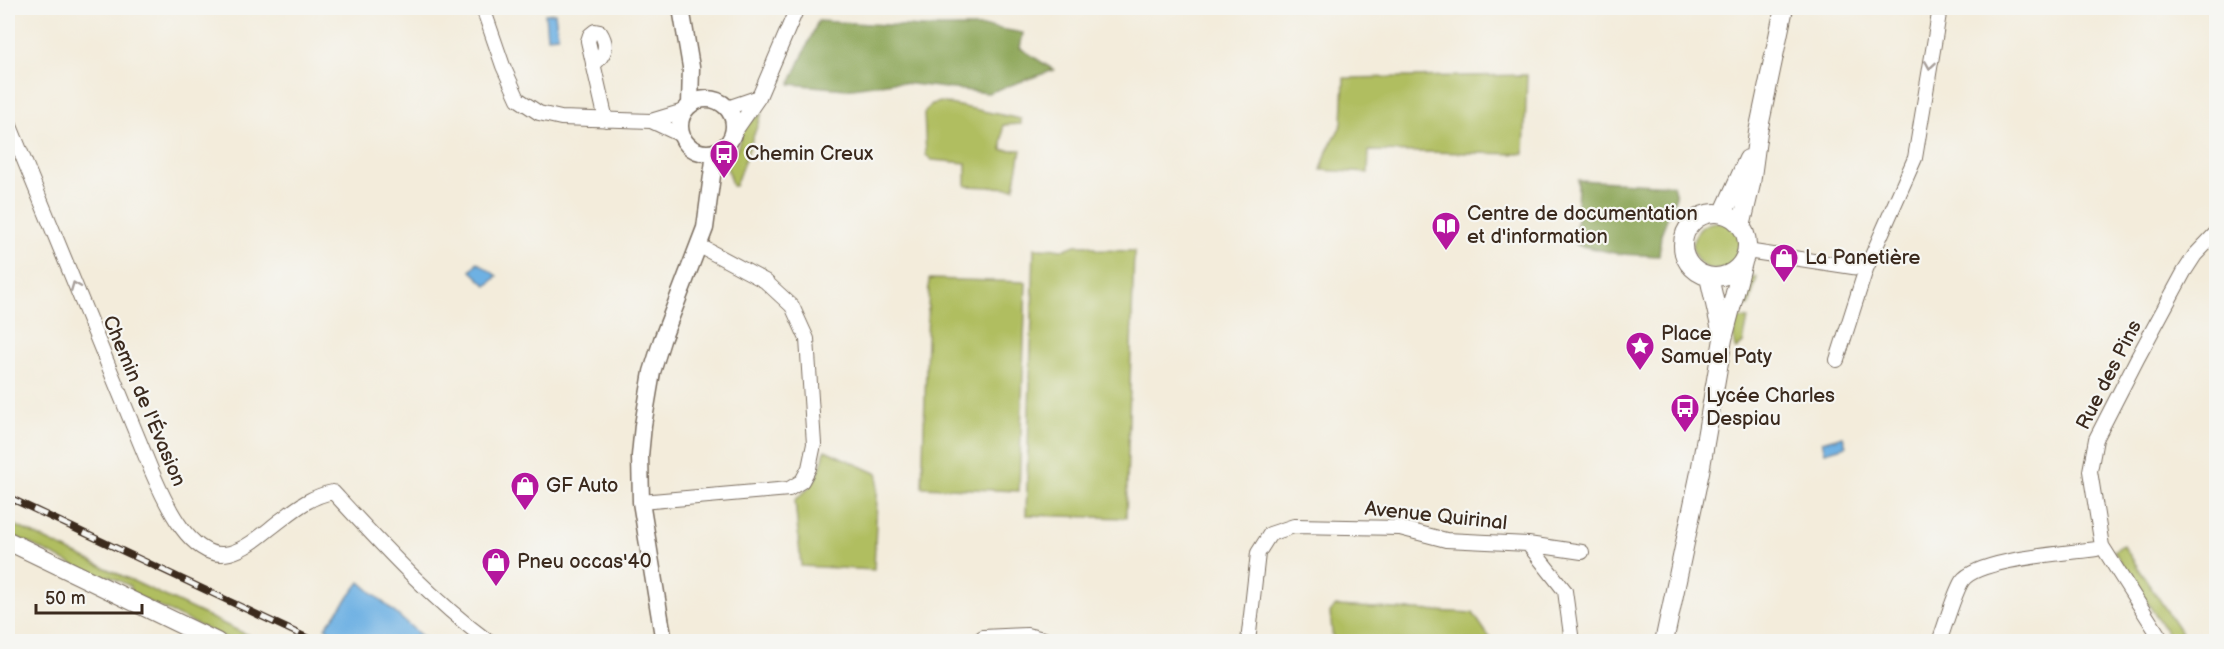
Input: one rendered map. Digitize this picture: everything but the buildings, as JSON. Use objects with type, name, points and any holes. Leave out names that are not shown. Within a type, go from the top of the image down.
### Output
[{"type":"main road","points":[[1741,227],[1784,8]]},
{"type":"main road","points":[[1723,214],[1740,179],[1758,132]]},
{"type":"main road","points":[[1664,642],[1700,472],[1723,339],[1745,256],[1747,242],[1741,227],[1733,219],[1723,214],[1702,215],[1694,220],[1683,237],[1684,257],[1690,267],[1710,278],[1731,275],[1745,256]]},
{"type":"main road","points":[[1710,278],[1723,339]]},
{"type":"main road","points":[[8,541],[218,642]]},
{"type":"main road","points":[[8,554],[191,642]]},
{"type":"street","points":[[483,8],[503,66],[518,99],[539,113],[561,118],[651,121],[693,105],[720,103],[727,108],[734,123],[734,133]]},
{"type":"street","points":[[681,8],[691,67],[693,105],[680,127],[681,135],[691,149],[698,152],[716,153]]},
{"type":"street","points":[[664,642],[641,502],[641,446],[652,372],[705,228],[716,153],[730,141],[759,97],[797,8]]},
{"type":"street","points":[[1836,360],[1866,269],[1915,158],[1940,8]]},
{"type":"street","points":[[593,65],[606,120]]},
{"type":"street","points":[[727,108],[759,97]]},
{"type":"street","name":"Chemin de l'Évasion","points":[[8,121],[164,498],[180,526],[201,546],[220,554],[237,550],[310,498],[333,492],[417,582],[489,642]]},
{"type":"street","points":[[651,121],[681,135]]},
{"type":"street","points":[[698,152],[709,191]]},
{"type":"street","name":"Rue des Pins","points":[[2163,642],[2102,546],[2090,471],[2096,439],[2184,272],[2195,255],[2217,233]]},
{"type":"street","points":[[641,502],[789,489],[802,481],[809,468],[814,444],[807,339],[792,306],[765,280],[698,245]]},
{"type":"street","points":[[1745,256],[1866,269]]},
{"type":"street","name":"Avenue Quirinal","points":[[1248,642],[1258,553],[1270,534],[1294,526],[1401,528],[1446,540],[1528,544],[1565,591],[1572,642]]},
{"type":"street","points":[[1528,544],[1582,552]]},
{"type":"street","points":[[1939,642],[1962,581],[1971,572],[1993,564],[2096,549],[2102,546]]},
{"type":"street","points":[[978,642],[983,637],[1027,635],[1056,642]]},
{"type":"green space","points":[[818,21],[923,27],[990,27],[1023,33],[1020,48],[1054,70],[988,93],[894,82],[846,89],[790,84]]},
{"type":"green space","points":[[1527,75],[1524,154],[1369,151],[1368,173],[1321,170],[1327,151],[1342,124],[1344,78]]},
{"type":"green space","points":[[940,102],[1021,119],[1021,124],[1003,125],[1002,150],[1021,150],[1014,188],[966,186],[966,163],[932,160],[926,155],[924,113],[932,104]]},
{"type":"green space","points":[[762,113],[735,186],[732,186],[726,163],[737,149],[744,126]]},
{"type":"green space","points":[[1578,180],[1673,185],[1676,196],[1661,234],[1659,256],[1619,254],[1576,245]]},
{"type":"green space","points":[[1712,222],[1722,222],[1734,229],[1741,241],[1741,251],[1734,263],[1722,270],[1712,270],[1697,259],[1693,251],[1693,241],[1704,226]]},
{"type":"green space","points":[[1075,245],[1088,245],[1098,250],[1134,251],[1126,518],[1026,515],[1034,248],[1065,249]]},
{"type":"green space","points":[[1754,276],[1757,277],[1749,306],[1740,305],[1746,282]]},
{"type":"green space","points":[[929,279],[1026,282],[1019,491],[922,487]]},
{"type":"green space","points":[[1738,318],[1748,319],[1743,343],[1736,349],[1734,334]]},
{"type":"green space","points":[[825,450],[878,474],[874,570],[801,566],[795,500],[816,478]]},
{"type":"green space","points":[[8,522],[260,641],[232,641],[132,594],[130,586],[109,576],[102,579],[8,533]]},
{"type":"green space","points":[[2123,545],[2187,641],[2172,641],[2114,551]]},
{"type":"green space","points":[[1336,606],[1473,613],[1492,641],[1333,641],[1330,612]]},
{"type":"water","points":[[555,13],[558,36],[547,37],[545,14]]},
{"type":"water","points":[[477,262],[497,276],[487,286],[471,271]]},
{"type":"water","points":[[1843,436],[1846,446],[1825,452],[1822,442]]},
{"type":"water","points":[[360,582],[427,641],[349,641],[325,628]]},
{"type":"railway","points":[[8,497],[316,642]]},
{"type":"place","name":"Chemin Creux","points":[[724,180]]},
{"type":"place","name":"Centre de documentation et d'information","points":[[1446,252]]},
{"type":"place","name":"La Panetière","points":[[1784,284]]},
{"type":"place","name":"Place Samuel Paty","points":[[1640,372]]},
{"type":"place","name":"Lycée Charles Despiau","points":[[1685,434]]},
{"type":"place","name":"GF Auto","points":[[525,512]]},
{"type":"place","name":"Pneu occas'40","points":[[496,588]]}]
